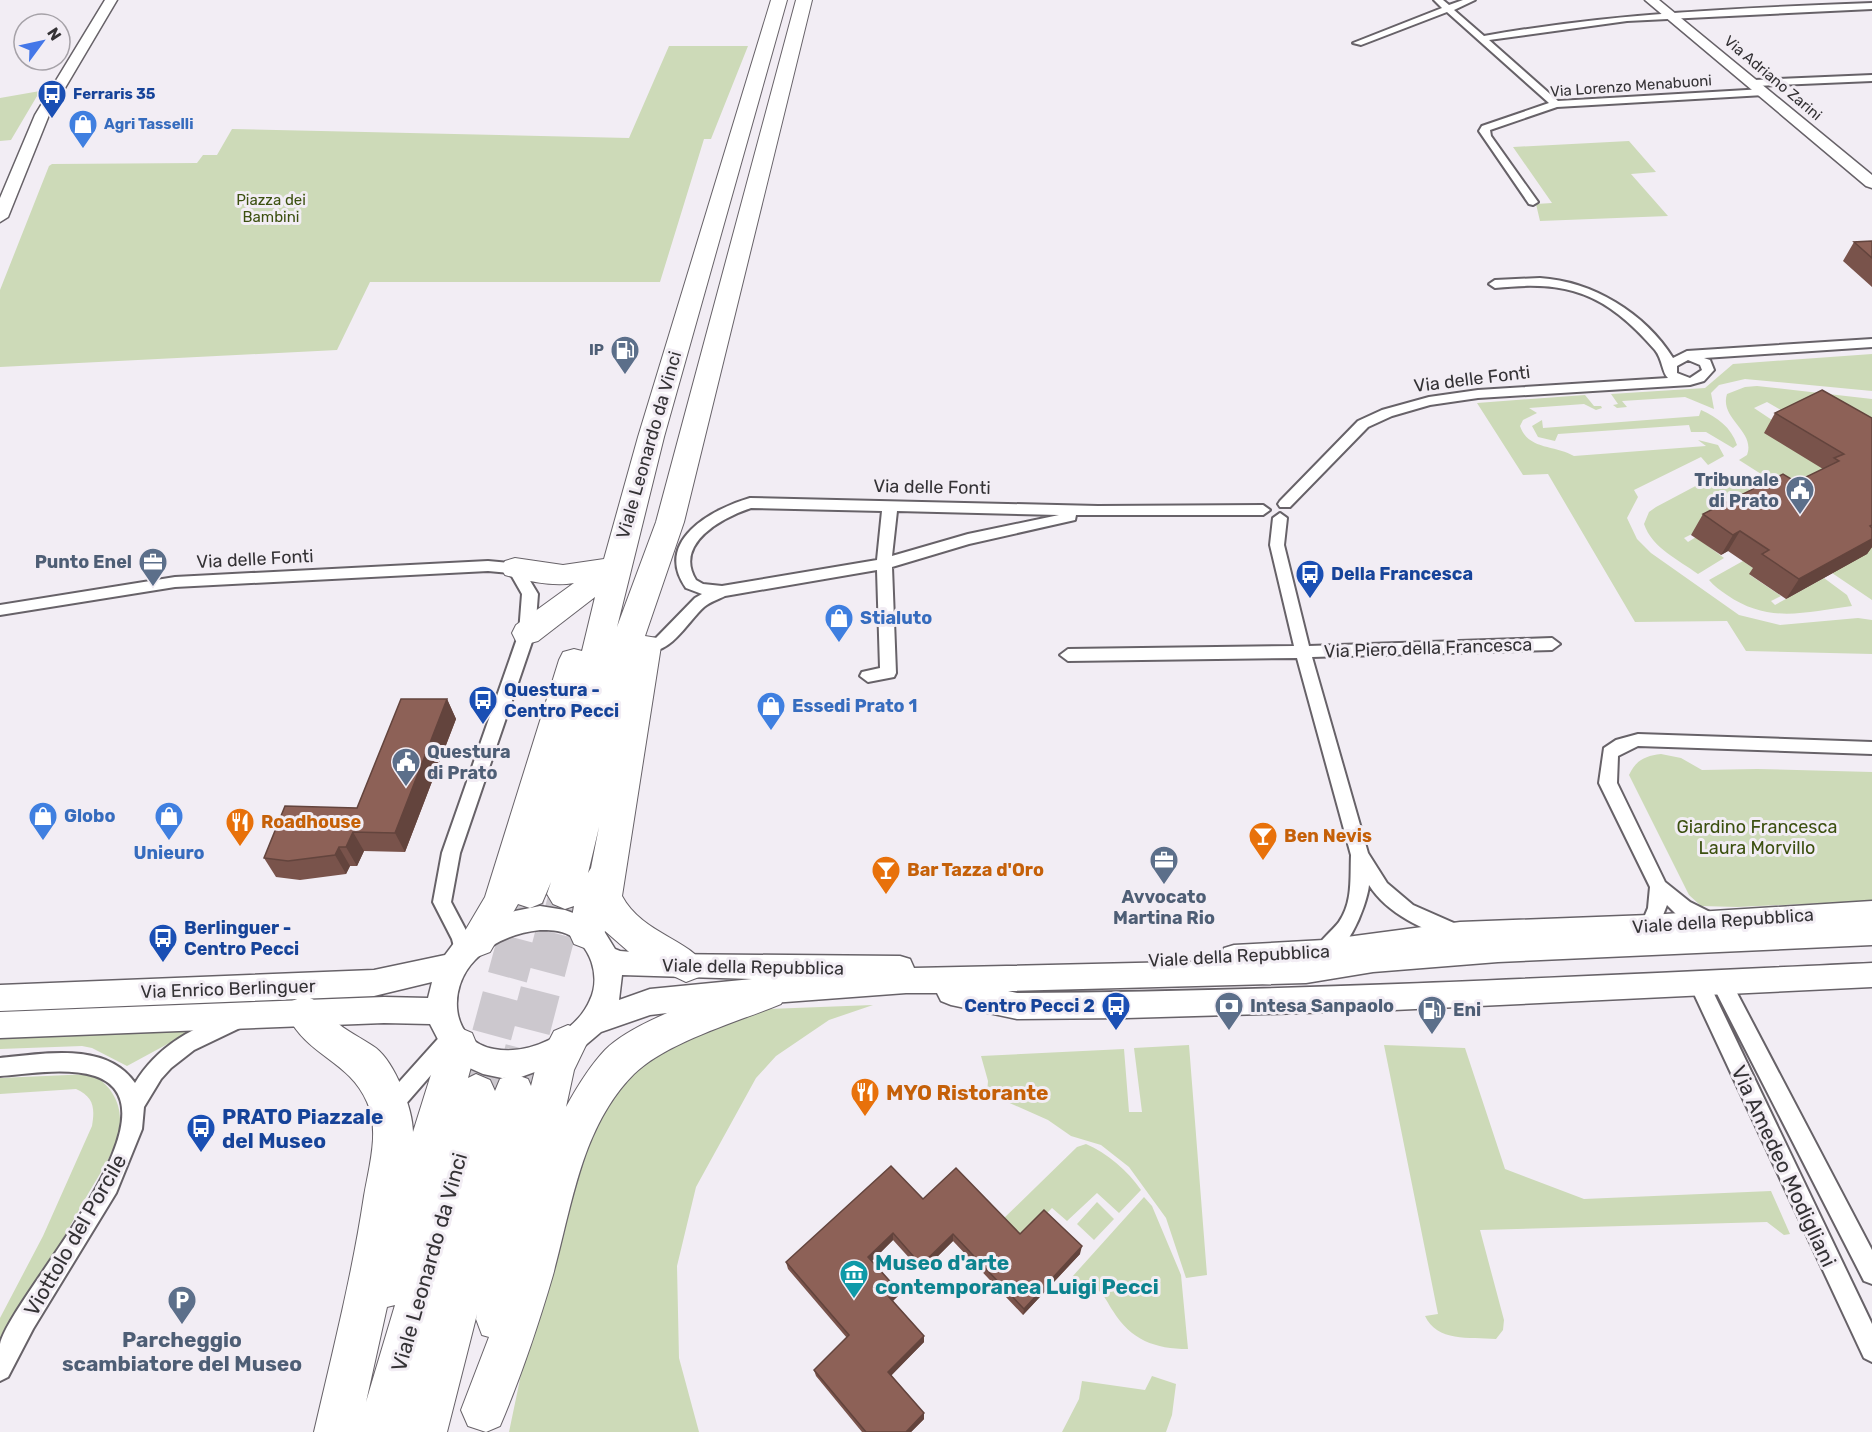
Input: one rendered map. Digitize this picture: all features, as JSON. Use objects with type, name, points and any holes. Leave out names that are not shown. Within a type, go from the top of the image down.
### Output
[{"type":"highway","name":"Viale Leonardo da Vinci","points":[[530,893],[593,667],[608,564],[779,0]]},
{"type":"highway","name":"Viale Leonardo da Vinci","points":[[565,894],[635,615],[670,522],[804,0]]},
{"type":"highway","points":[[670,522],[646,646],[604,896],[617,921],[641,942],[686,966]]},
{"type":"highway","points":[[514,568],[563,574],[608,564]]},
{"type":"highway","points":[[527,633],[608,564]]},
{"type":"highway","points":[[465,953],[501,902],[608,564]]},
{"type":"highway","points":[[596,945],[592,903],[608,866]]},
{"type":"highway","points":[[482,1421],[524,1299],[572,1137],[603,1078],[631,1050],[649,1040],[785,991]]},
{"type":"highway","points":[[305,1013],[320,1032],[365,1063],[390,1107],[393,1131],[376,1256],[337,1432]]},
{"type":"highway","points":[[346,1432],[450,1031]]},
{"type":"highway","points":[[482,1421],[495,1331],[555,1066],[580,1033]]},
{"type":"highway","name":"Viale Leonardo da Vinci","points":[[381,1432],[495,1092],[424,1432]]},
{"type":"main road","points":[[0,217],[42,115],[111,0]]},
{"type":"main road","name":"Via Adriano Zarini","points":[[1651,0],[1872,183]]},
{"type":"main road","name":"Viale della Repubblica","points":[[596,945],[630,964],[1043,968],[1324,952],[1460,934],[1648,927],[1709,921],[1872,913]]},
{"type":"main road","points":[[540,918],[566,921],[596,945],[608,984],[606,997],[580,1033],[536,1060],[503,1064],[478,1058],[450,1031],[441,996],[465,953],[513,923],[540,918]]},
{"type":"main road","name":"Viale della Repubblica","points":[[580,1033],[659,1000],[906,981],[1306,971],[1370,961],[1483,952],[1872,933]]},
{"type":"main road","name":"Via Enrico Berlinguer","points":[[0,998],[374,983],[465,953]]},
{"type":"main road","name":"Viale della Repubblica","points":[[785,991],[965,993],[1017,1006],[1373,998],[1872,975]]},
{"type":"main road","name":"Via Enrico Berlinguer","points":[[0,1025],[394,1009],[450,1031]]},
{"type":"street","points":[[1438,0],[1556,104]]},
{"type":"street","points":[[1358,43],[1471,0]]},
{"type":"street","points":[[1855,0],[1870,8]]},
{"type":"street","points":[[1482,39],[1579,22],[1870,8]]},
{"type":"street","name":"Via Lorenzo Menabuoni","points":[[1533,202],[1484,131],[1490,126],[1556,104],[1872,78]]},
{"type":"street","points":[[1494,285],[1528,280],[1585,288],[1619,309],[1653,341],[1674,377],[1685,381]]},
{"type":"street","points":[[1653,341],[1703,360],[1708,370]]},
{"type":"street","name":"Via delle Fonti","points":[[1629,384],[1669,368],[1688,355],[1872,342]]},
{"type":"street","name":"Via delle Fonti","points":[[722,591],[702,590],[690,583],[685,572],[685,554],[698,529],[724,513],[750,503],[1098,511],[1263,510],[1270,516],[1283,511],[1363,424],[1388,413],[1459,396],[1699,379],[1708,370],[1737,351]]},
{"type":"street","points":[[868,676],[888,673],[884,564],[890,506]]},
{"type":"street","points":[[646,646],[661,643],[700,602],[722,591],[884,564],[968,539],[1098,511]]},
{"type":"street","name":"Via Piero della Francesca","points":[[1283,511],[1277,545],[1303,652],[1360,855],[1382,888],[1407,911],[1460,934]]},
{"type":"street","name":"Via delle Fonti","points":[[0,610],[88,594],[174,582],[488,566],[514,568]]},
{"type":"street","points":[[465,953],[461,938],[442,902],[451,853],[527,633],[530,594],[514,568]]},
{"type":"street","name":"Via Piero della Francesca","points":[[1068,655],[1303,652],[1552,644]]},
{"type":"street","points":[[1709,921],[1683,908],[1659,887],[1608,783],[1610,753],[1616,748],[1638,740],[1872,748]]},
{"type":"street","points":[[1324,952],[1340,936],[1358,908],[1360,855]]},
{"type":"street","points":[[1648,927],[1658,908],[1659,887]]},
{"type":"street","name":"Via Amedeo Modigliani","points":[[1709,981],[1872,1273]]},
{"type":"street","name":"Via Amedeo Modigliani","points":[[1709,981],[1872,1350]]},
{"type":"street","name":"Viottolo del Porcile","points":[[0,1369],[25,1321],[73,1247],[123,1154],[130,1136],[134,1106],[151,1073],[169,1055],[195,1038],[246,1016]]},
{"type":"street","points":[[390,1107],[450,1031]]},
{"type":"street","points":[[0,1067],[64,1063],[97,1068],[122,1082],[134,1106]]},
{"type":"green space","name":"Piazza dei Bambini","points":[[669,46],[748,46],[711,139],[704,139],[660,282],[370,282],[337,350],[0,367],[0,290],[49,166],[52,164],[197,163],[203,155],[217,155],[232,129],[629,138]]},
{"type":"green space","points":[[40,91],[11,140],[0,141],[0,98]]},
{"type":"green space","points":[[1629,141],[1656,172],[1631,174],[1668,216],[1540,221],[1536,204],[1552,203],[1513,147]]},
{"type":"green space","points":[[1872,354],[1872,391],[1745,379],[1719,385],[1711,393],[1714,409],[1685,397],[1622,401],[1627,407],[1617,408],[1613,405],[1618,404],[1611,394],[1705,388],[1733,364]]},
{"type":"green space","points":[[1757,386],[1872,399],[1872,446],[1786,413],[1767,402],[1754,408],[1772,420],[1832,474],[1796,496],[1739,460],[1747,455],[1747,439],[1728,411],[1727,394],[1745,387]]},
{"type":"green space","points":[[1585,395],[1594,406],[1602,408],[1596,410],[1584,404],[1529,408],[1537,413],[1523,420],[1520,426],[1524,434],[1536,443],[1574,456],[1706,446],[1698,440],[1718,445],[1724,456],[1708,465],[1701,457],[1634,490],[1638,497],[1627,518],[1637,539],[1651,553],[1739,615],[1780,625],[1858,618],[1872,620],[1872,654],[1746,651],[1727,621],[1635,622],[1548,474],[1523,475],[1477,403]]},
{"type":"green space","points":[[1701,410],[1723,423],[1737,445],[1733,448],[1706,432],[1691,432],[1689,425],[1558,434],[1555,441],[1538,437],[1532,426],[1542,420],[1543,428],[1699,416]]},
{"type":"green space","points":[[1722,472],[1763,498],[1684,538],[1688,542],[1696,537],[1724,558],[1698,574],[1660,547],[1644,524],[1649,512],[1656,507]]},
{"type":"green space","points":[[1872,531],[1872,600],[1832,573]]},
{"type":"green space","points":[[1743,561],[1756,570],[1750,575],[1781,596],[1771,601],[1775,605],[1824,578],[1847,595],[1852,606],[1788,614],[1758,610],[1743,604],[1709,580]]},
{"type":"green space","name":"Giardino Francesca Laura Morvillo","points":[[1661,754],[1681,758],[1702,770],[1872,772],[1872,901],[1737,907],[1701,906],[1689,895],[1629,775],[1642,760]]},
{"type":"green space","points":[[873,1005],[829,1020],[776,1056],[756,1078],[696,1187],[677,1266],[679,1358],[699,1432],[509,1432],[534,1312],[591,1113],[625,1064],[740,1010]]},
{"type":"green space","points":[[190,1028],[186,1034],[127,1066],[92,1048],[82,1046],[0,1049],[0,1037]]},
{"type":"green space","points":[[1189,1045],[1207,1275],[1186,1278],[1166,1218],[1129,1167],[1101,1145],[1071,1136],[1048,1120],[987,1093],[988,1081],[981,1056],[1124,1049],[1129,1112],[1142,1112],[1134,1048]]},
{"type":"green space","points":[[1384,1045],[1465,1048],[1505,1169],[1584,1199],[1771,1191],[1790,1234],[1784,1235],[1767,1222],[1480,1230],[1504,1320],[1503,1330],[1496,1339],[1465,1338],[1437,1330],[1425,1316],[1438,1314]]},
{"type":"green space","points":[[91,1074],[105,1084],[115,1097],[120,1113],[117,1140],[0,1354],[0,1318],[43,1236],[92,1126],[93,1114],[90,1099],[76,1089],[0,1094],[0,1078]]},
{"type":"green space","points":[[1086,1144],[1102,1152],[1116,1163],[1141,1190],[1119,1213],[1097,1193],[1067,1221],[1052,1208],[1020,1241],[1001,1221],[1077,1147]]},
{"type":"green space","points":[[1144,1197],[1152,1206],[1181,1275],[1188,1349],[1155,1345],[1136,1336],[1120,1321],[1099,1291],[1072,1277]]},
{"type":"green space","points":[[1097,1202],[1114,1219],[1094,1240],[1077,1224]]},
{"type":"green space","points":[[1152,1376],[1176,1384],[1172,1415],[1166,1432],[1062,1432],[1079,1399],[1082,1381],[1145,1390]]},
{"type":"building","points":[[1872,241],[1872,258],[1854,242]]},
{"type":"building","name":"Tribunale di Prato","points":[[1822,390],[1872,418],[1872,525],[1870,526],[1872,539],[1799,579],[1762,554],[1769,550],[1740,531],[1733,535],[1703,514],[1783,474],[1796,482],[1839,461],[1834,458],[1844,454],[1775,413]]},
{"type":"building","points":[[401,699],[447,699],[395,833],[353,832],[346,847],[339,847],[335,855],[288,861],[264,858],[285,806],[357,808]]},
{"type":"building","name":"Museo d'arte contemporanea Luigi Pecci","points":[[891,1166],[923,1199],[956,1168],[1020,1234],[1044,1210],[1082,1246],[1024,1309],[953,1234],[921,1265],[893,1233],[868,1257],[897,1289],[889,1297],[924,1336],[888,1372],[924,1413],[906,1432],[866,1432],[814,1370],[849,1335],[786,1262]]},
{"type":"tunnel","points":[[521,928],[530,893]]},
{"type":"tunnel","points":[[556,928],[565,894]]},
{"type":"tunnel","points":[[476,1093],[521,927]]},
{"type":"tunnel","points":[[515,1088],[557,927]]},
{"type":"place","name":"Ferraris 35","points":[[52,120]]},
{"type":"place","name":"Agri Tasselli","points":[[83,150]]},
{"type":"place","name":"IP","points":[[625,376]]},
{"type":"place","name":"Tribunale di Prato","points":[[1800,516]]},
{"type":"place","name":"Punto Enel","points":[[153,588]]},
{"type":"place","name":"Della Francesca","points":[[1310,600]]},
{"type":"place","name":"Stialuto","points":[[839,644]]},
{"type":"place","name":"Questura - Centro Pecci","points":[[483,726]]},
{"type":"place","name":"Essedi Prato 1","points":[[771,732]]},
{"type":"place","name":"Questura di Prato","points":[[406,788]]},
{"type":"place","name":"Globo","points":[[43,842]]},
{"type":"place","name":"Unieuro","points":[[169,842]]},
{"type":"place","name":"Roadhouse","points":[[240,848]]},
{"type":"place","name":"Ben Nevis","points":[[1263,862]]},
{"type":"place","name":"Avvocato Martina Rio","points":[[1164,886]]},
{"type":"place","name":"Bar Tazza d'Oro","points":[[886,896]]},
{"type":"place","name":"Berlinguer - Centro Pecci","points":[[163,964]]},
{"type":"place","name":"Centro Pecci 2","points":[[1116,1032]]},
{"type":"place","name":"Intesa Sanpaolo","points":[[1229,1032]]},
{"type":"place","name":"Eni","points":[[1432,1036]]},
{"type":"place","name":"MYO Ristorante","points":[[865,1118]]},
{"type":"place","name":"PRATO Piazzale del Museo","points":[[201,1154]]},
{"type":"place","name":"Museo d'arte contemporanea Luigi Pecci","points":[[854,1300]]},
{"type":"place","name":"Parcheggio scambiatore del Museo","points":[[182,1326]]}]
